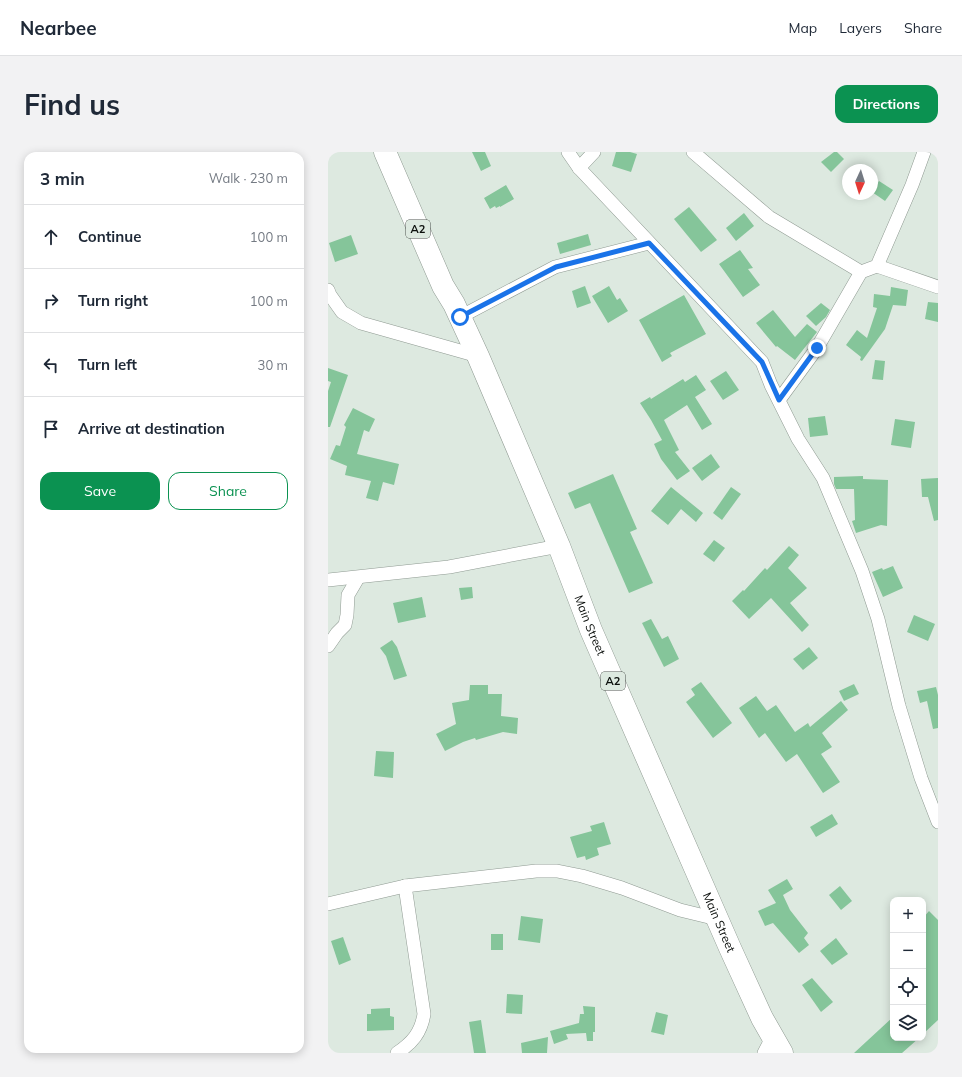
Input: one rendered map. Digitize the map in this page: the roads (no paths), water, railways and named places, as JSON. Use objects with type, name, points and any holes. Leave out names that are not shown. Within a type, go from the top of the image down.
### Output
[{"type":"highway","name":"Main Street","points":[[385,152],[443,286],[457,310],[478,356],[559,546],[591,630],[717,919],[759,1011],[773,1047]]},
{"type":"highway","name":"Main Street","points":[[398,152],[451,284],[457,310]]},
{"type":"street","points":[[568,152],[579,168],[762,362],[798,439],[823,478],[862,570],[878,619],[901,714],[921,778],[938,822]]},
{"type":"street","points":[[579,168],[594,152]]},
{"type":"street","points":[[693,152],[769,216],[861,272]]},
{"type":"street","points":[[877,266],[912,185],[924,152]]},
{"type":"street","points":[[457,310],[556,267],[649,243]]},
{"type":"street","points":[[779,400],[817,348],[861,272],[877,266],[938,288]]},
{"type":"street","points":[[328,290],[342,312],[361,323],[478,356]]},
{"type":"street","points":[[328,580],[358,578],[449,567],[559,546]]},
{"type":"street","points":[[328,646],[345,625],[348,595],[358,578]]},
{"type":"street","points":[[328,904],[405,886],[536,871],[557,871],[582,876],[622,888],[680,910],[717,919]]},
{"type":"street","points":[[397,1053],[417,1036],[423,1022],[424,1014],[405,886]]}]
